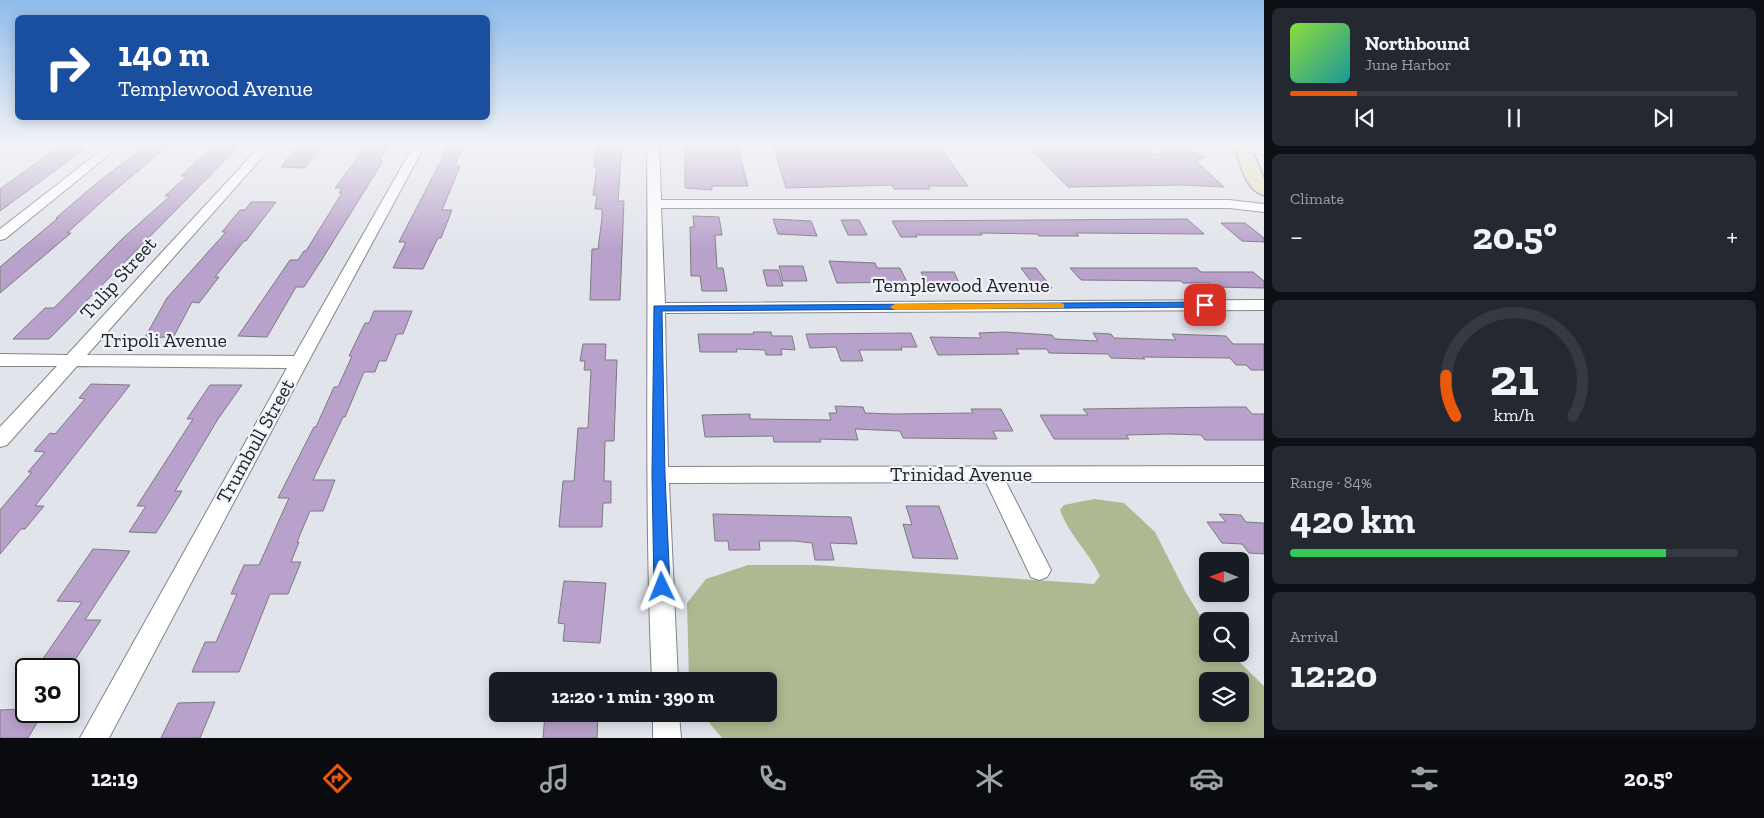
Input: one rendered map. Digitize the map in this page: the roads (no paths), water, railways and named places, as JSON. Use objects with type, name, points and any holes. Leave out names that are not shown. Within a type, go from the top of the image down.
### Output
[{"type":"main road","points":[[1255,179],[1264,190]]},
{"type":"street","points":[[0,236],[72,179]]},
{"type":"street","name":"Tulip Street","points":[[0,440],[237,179]]},
{"type":"street","name":"Trumbull Street","points":[[94,738],[401,179]]},
{"type":"street","points":[[654,179],[658,475],[665,672]]},
{"type":"street","points":[[655,204],[1229,204],[1264,208]]},
{"type":"street","name":"Templewood Avenue","points":[[657,308],[1264,305]]},
{"type":"street","name":"Tripoli Avenue","points":[[0,360],[299,362]]},
{"type":"street","points":[[992,474],[1039,570]]},
{"type":"street","name":"Trinidad Avenue","points":[[658,475],[1264,474]]},
{"type":"street","points":[[666,722],[667,738]]}]
